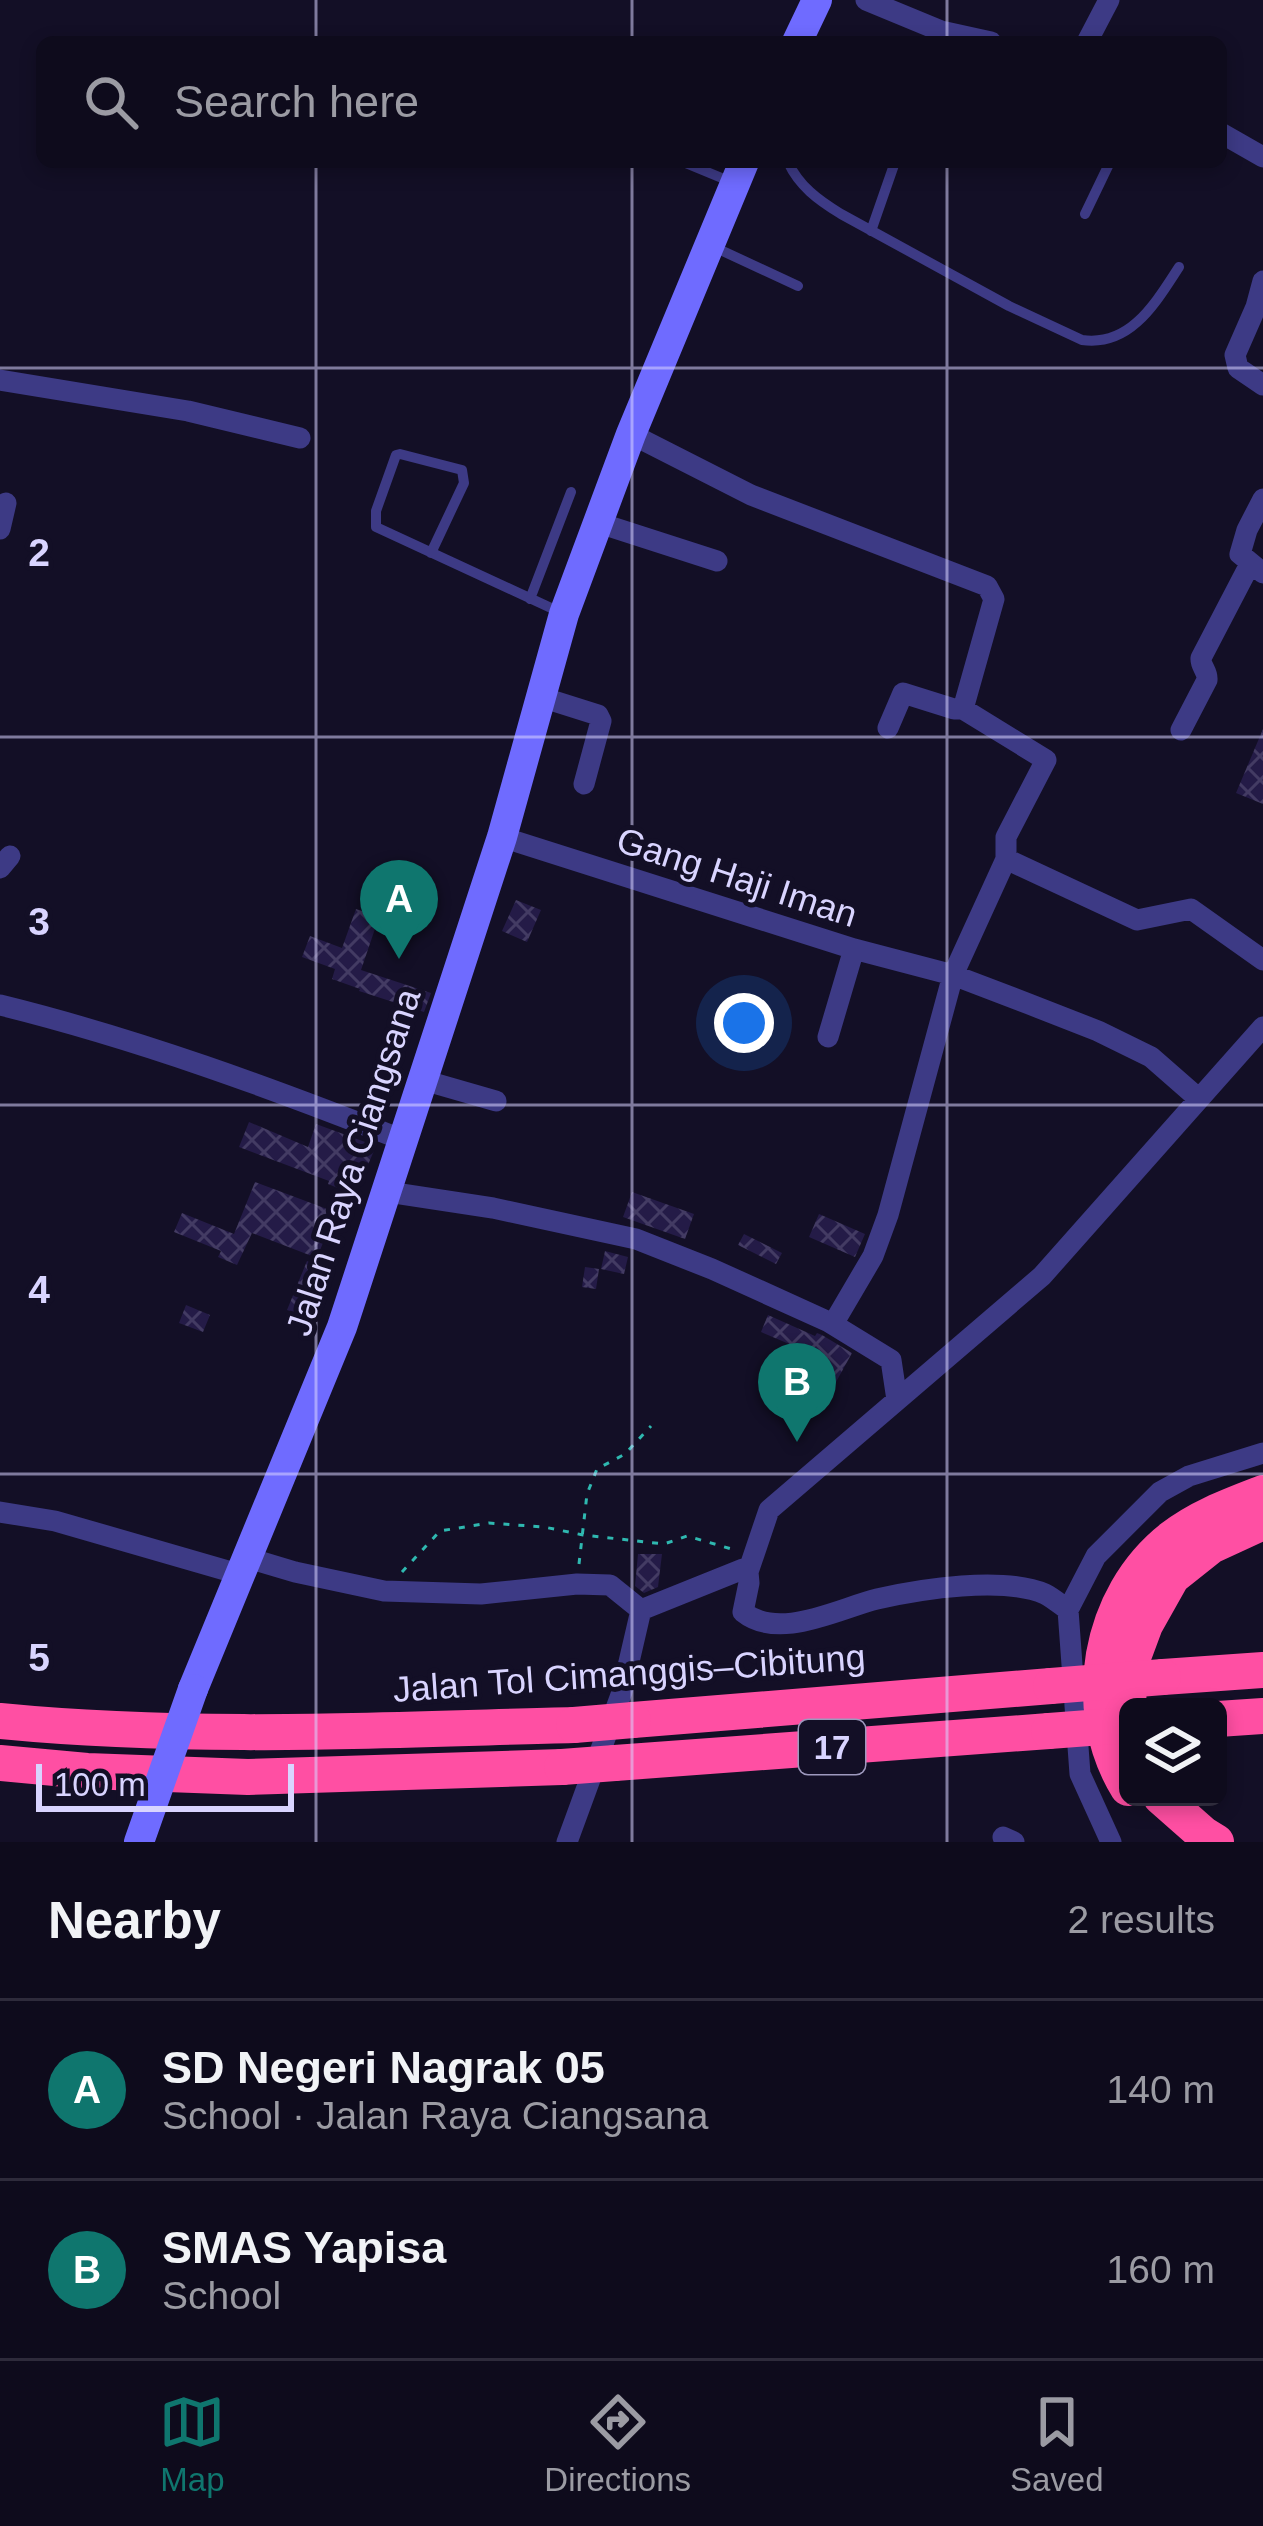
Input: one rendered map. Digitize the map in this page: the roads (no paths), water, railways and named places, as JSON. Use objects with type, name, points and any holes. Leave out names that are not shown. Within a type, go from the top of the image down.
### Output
[{"type":"highway","points":[[1119,1773],[1102,1715],[1100,1668],[1109,1627],[1136,1576],[1171,1538],[1263,1493]]},
{"type":"highway","points":[[1129,1698],[1130,1668],[1145,1625],[1172,1577],[1211,1546],[1263,1522]]},
{"type":"highway","name":"Jalan Tol Cimanggis–Cibitung","points":[[0,1721],[80,1729],[247,1734],[574,1725],[1263,1670]]},
{"type":"highway","points":[[1227,1719],[1263,1717]]},
{"type":"highway","name":"17","points":[[0,1763],[248,1777],[562,1767],[1119,1722]]},
{"type":"highway","points":[[1139,1806],[1175,1842]]},
{"type":"highway","points":[[1171,1806],[1216,1842]]},
{"type":"main road","points":[[799,36],[809,4]]},
{"type":"main road","name":"Jalan Raya Ciangsana","points":[[139,1842],[193,1689],[342,1327],[502,837],[564,614],[596,522],[740,173]]},
{"type":"street","points":[[866,0],[939,36]]},
{"type":"street","points":[[1090,36],[1109,0]]},
{"type":"street","points":[[1227,136],[1261,148]]},
{"type":"street","points":[[1263,281],[1235,355],[1238,368],[1263,385]]},
{"type":"street","points":[[0,380],[188,411],[300,438]]},
{"type":"street","points":[[631,434],[752,495],[987,586],[994,599],[963,709]]},
{"type":"street","points":[[1181,730],[1208,680],[1201,658],[1257,568],[1240,554],[1246,530],[1263,499]]},
{"type":"street","points":[[0,529],[6,503]]},
{"type":"street","points":[[596,522],[717,561]]},
{"type":"street","points":[[829,1322],[836,1319],[873,1256],[953,975],[1006,859],[1006,837],[1046,760],[963,709],[904,693],[888,728]]},
{"type":"street","points":[[541,697],[598,715],[601,721],[584,784]]},
{"type":"street","name":"Gang Haji Iman","points":[[502,837],[854,949],[953,975],[1133,1048],[1199,1100]]},
{"type":"street","points":[[1006,859],[1138,920],[1192,909],[1263,960]]},
{"type":"street","points":[[828,1037],[854,949]]},
{"type":"street","points":[[0,1005],[98,1030],[261,1084],[403,1140]]},
{"type":"street","points":[[1068,1610],[1046,1594],[995,1585],[880,1598],[793,1623],[770,1625],[742,1612],[769,1510],[1042,1276],[1263,1027]]},
{"type":"street","points":[[423,1080],[496,1101]]},
{"type":"street","points":[[388,1192],[493,1208],[636,1239],[712,1268],[829,1322],[891,1360],[897,1400]]},
{"type":"street","points":[[1111,1842],[1080,1774],[1068,1610],[1096,1556],[1160,1492],[1189,1476],[1263,1453]]},
{"type":"street","points":[[0,1512],[245,1567],[295,1572],[384,1592],[481,1594],[610,1585],[640,1610]]},
{"type":"street","points":[[640,1610],[751,1564]]},
{"type":"street","points":[[567,1842],[622,1692],[640,1610]]},
{"type":"lane","points":[[791,168],[818,200],[1009,306],[1082,340],[1094,341],[1133,327],[1179,267]]},
{"type":"lane","points":[[871,231],[893,168]]},
{"type":"lane","points":[[1085,214],[1107,168]]},
{"type":"lane","points":[[711,246],[798,286]]},
{"type":"lane","points":[[431,553],[464,483],[464,473],[418,457],[396,455],[376,511],[376,526],[431,553],[564,614]]},
{"type":"lane","points":[[530,599],[571,492]]},
{"type":"place","name":"SD Negeri Nagrak 05","points":[[399,959]]},
{"type":"place","name":"SMAS Yapisa","points":[[797,1442]]}]
